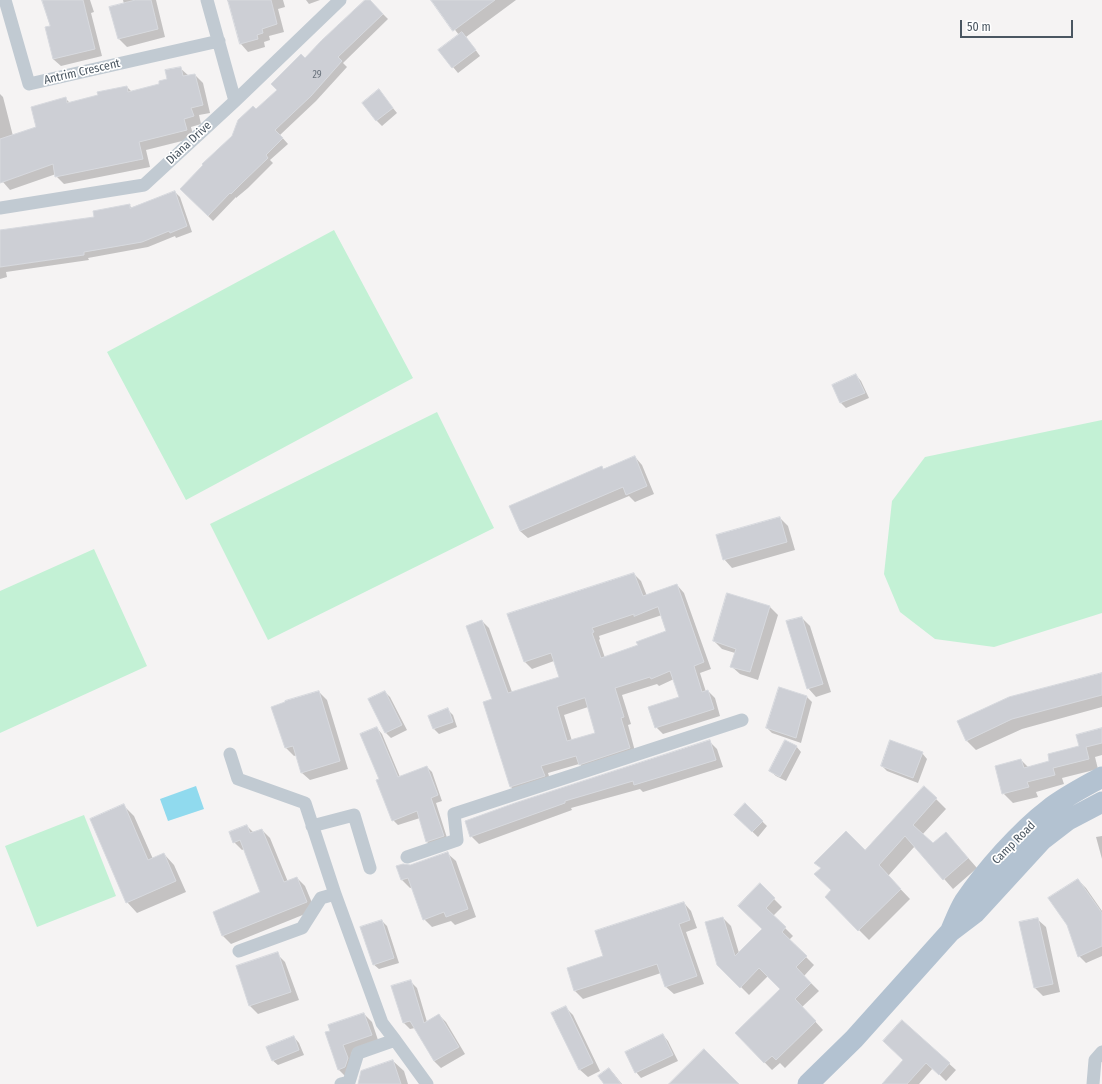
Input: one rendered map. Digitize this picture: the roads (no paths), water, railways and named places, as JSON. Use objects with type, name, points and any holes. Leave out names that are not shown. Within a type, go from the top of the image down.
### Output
[{"type":"main road","name":"Camp Road","points":[[950,932],[963,903],[991,866],[1025,830],[1049,809],[1077,790],[1102,777]]},
{"type":"main road","name":"Camp Road","points":[[808,1084],[854,1039],[950,932],[975,913],[1042,840],[1068,820],[1102,802]]},
{"type":"street","name":"Antrim Crescent","points":[[5,0],[30,84],[219,41]]},
{"type":"street","points":[[207,0],[235,101]]},
{"type":"street","name":"Diana Drive","points":[[0,208],[144,185],[235,101],[340,0]]},
{"type":"street","points":[[407,857],[458,840],[454,814],[742,720]]},
{"type":"street","points":[[230,754],[238,779],[305,803],[382,1023],[428,1084]]},
{"type":"street","points":[[312,826],[354,815],[370,868]]},
{"type":"street","points":[[239,951],[302,928],[321,898],[336,894]]},
{"type":"street","points":[[341,1084],[349,1082],[358,1053],[394,1040]]},
{"type":"street","points":[[1093,1084],[1095,1060],[1102,1052]]},
{"type":"water","points":[[196,786],[204,809],[168,821],[160,799]]}]
